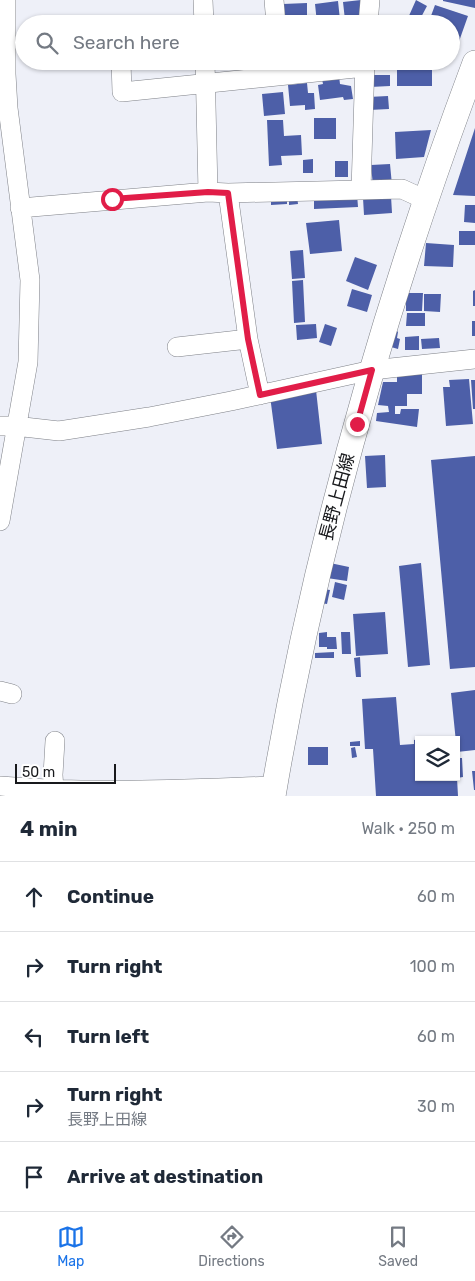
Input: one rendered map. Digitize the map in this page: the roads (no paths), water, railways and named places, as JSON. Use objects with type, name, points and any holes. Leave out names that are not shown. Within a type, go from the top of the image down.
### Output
[{"type":"main road","name":"長野上田線","points":[[273,791],[320,564],[341,480],[372,370],[426,200],[475,63]]},
{"type":"street","points":[[0,521],[8,426],[28,362],[30,280],[4,108],[6,0]]},
{"type":"street","points":[[203,0],[204,15]]},
{"type":"street","points":[[274,0],[275,15]]},
{"type":"street","points":[[369,15],[370,0]]},
{"type":"street","points":[[121,70],[122,92],[205,83],[274,70]]},
{"type":"street","points":[[205,70],[208,192]]},
{"type":"street","points":[[361,190],[365,70]]},
{"type":"street","points":[[20,208],[208,192],[402,189],[426,200]]},
{"type":"street","points":[[228,193],[248,339],[260,395]]},
{"type":"street","points":[[177,347],[248,339]]},
{"type":"street","points":[[8,426],[59,431],[149,417],[372,370],[475,359]]},
{"type":"street","points":[[54,790],[55,741]]},
{"type":"street","points":[[0,786],[54,790],[184,789],[273,791]]}]
